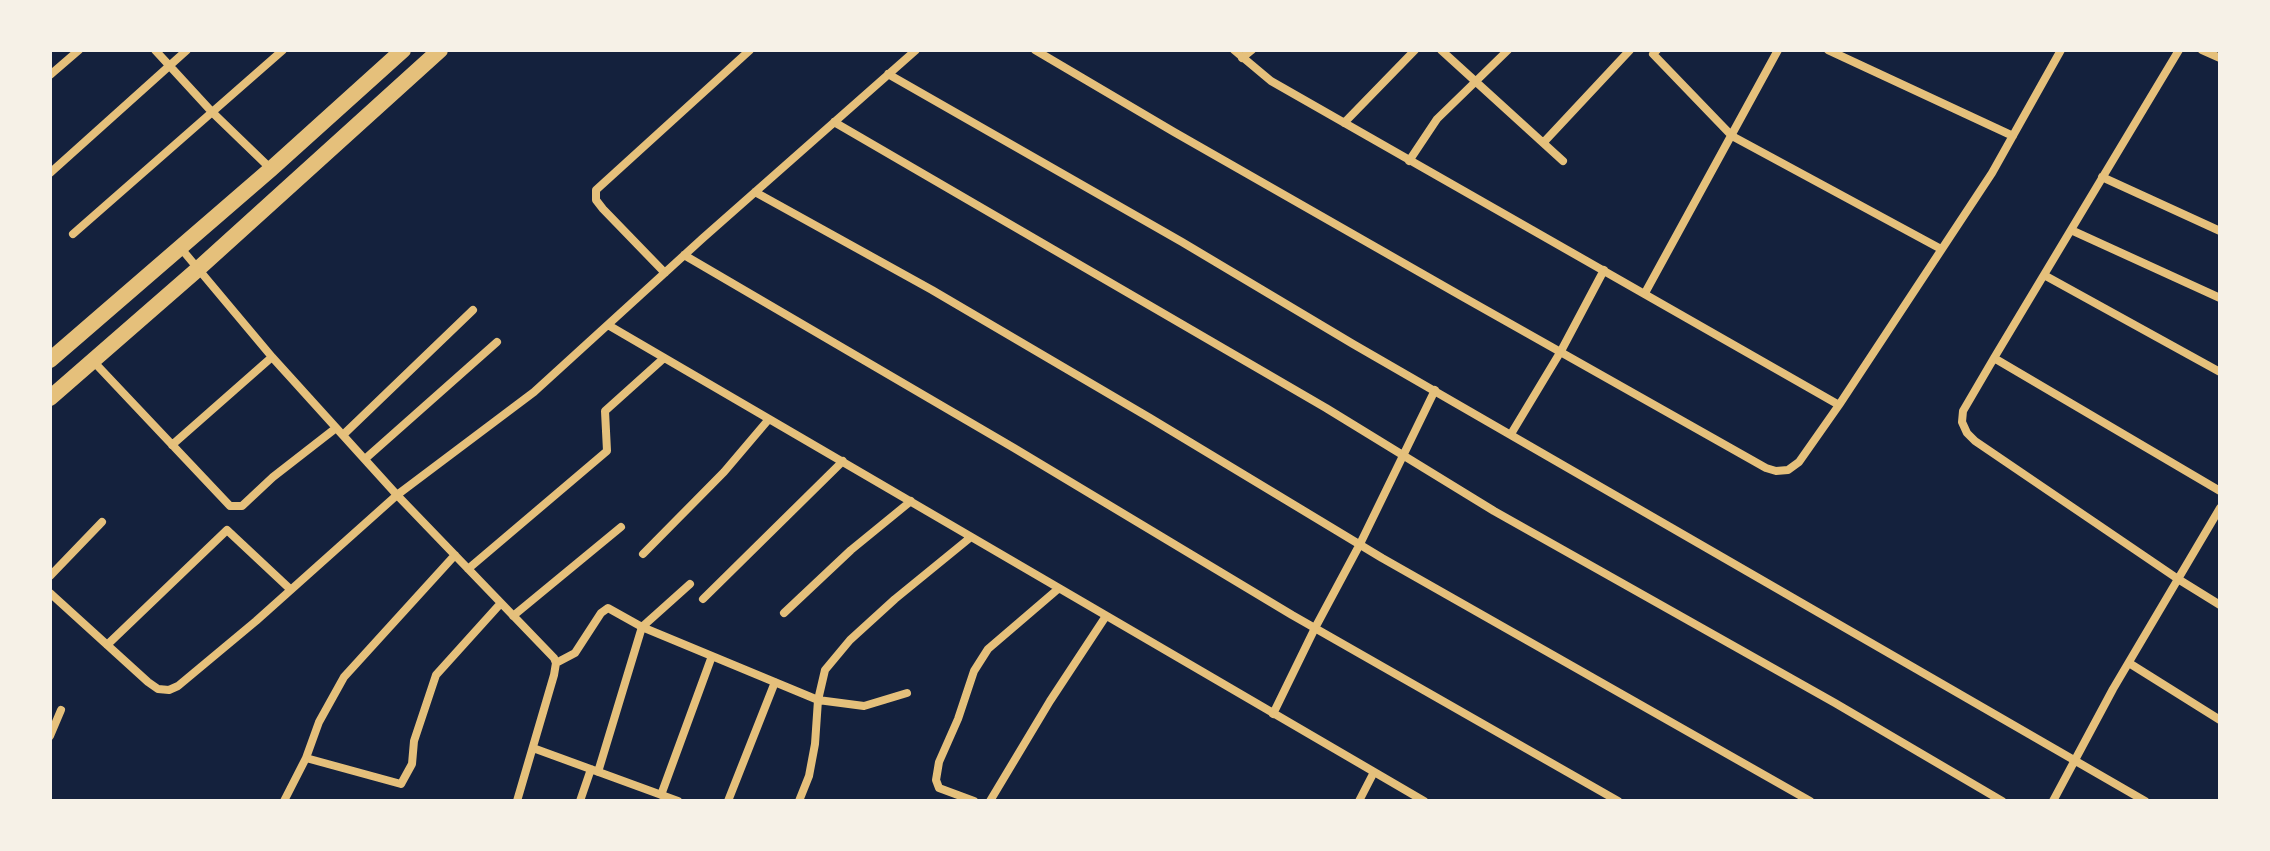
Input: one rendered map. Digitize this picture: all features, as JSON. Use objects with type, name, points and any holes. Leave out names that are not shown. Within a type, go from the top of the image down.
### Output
[{"type":"main road","points":[[50,360],[403,50]]},
{"type":"main road","points":[[50,398],[440,50]]},
{"type":"street","points":[[50,75],[79,50]]},
{"type":"street","points":[[155,50],[212,112],[271,169]]},
{"type":"street","points":[[50,173],[187,50]]},
{"type":"street","points":[[73,234],[283,50]]},
{"type":"street","points":[[665,273],[603,209],[596,200],[596,190],[750,50]]},
{"type":"street","points":[[50,593],[148,682],[158,689],[169,690],[178,686],[397,495],[534,392],[916,50]]},
{"type":"street","points":[[1035,50],[1174,132],[1776,471],[1788,470],[1799,462],[1839,405],[1992,173],[2061,50]]},
{"type":"street","points":[[1234,50],[1271,81],[1839,405]]},
{"type":"street","points":[[1242,58],[1252,50]]},
{"type":"street","points":[[1344,123],[1415,50]]},
{"type":"street","points":[[1441,50],[1563,161]]},
{"type":"street","points":[[1409,161],[1437,119],[1508,50]]},
{"type":"street","points":[[1544,142],[1630,50]]},
{"type":"street","points":[[1645,293],[1778,50]]},
{"type":"street","points":[[1828,50],[2013,136]]},
{"type":"street","points":[[2179,50],[1963,411],[1962,422],[1967,433],[2220,605]]},
{"type":"street","points":[[2202,50],[2220,58]]},
{"type":"street","points":[[1653,51],[1732,136],[1941,249]]},
{"type":"street","points":[[888,74],[2145,801]]},
{"type":"street","points":[[834,122],[1326,408],[1494,511],[2002,801]]},
{"type":"street","points":[[2102,177],[2220,231]]},
{"type":"street","points":[[755,192],[932,290],[1360,544],[1810,801]]},
{"type":"street","points":[[2071,230],[2220,298]]},
{"type":"street","points":[[179,246],[272,357],[397,495],[554,658],[556,663],[517,801]]},
{"type":"street","points":[[684,255],[1315,628],[1618,801]]},
{"type":"street","points":[[1511,434],[1561,351],[1604,270]]},
{"type":"street","points":[[2044,275],[2220,372]]},
{"type":"street","points":[[93,361],[225,503],[236,508],[273,477],[340,432],[473,310]]},
{"type":"street","points":[[608,325],[1424,801]]},
{"type":"street","points":[[365,459],[497,342]]},
{"type":"street","points":[[172,445],[272,357]]},
{"type":"street","points":[[468,569],[607,451],[605,411],[664,358]]},
{"type":"street","points":[[1994,358],[2220,491]]},
{"type":"street","points":[[1273,714],[1435,390]]},
{"type":"street","points":[[643,554],[724,472],[769,419]]},
{"type":"street","points":[[703,599],[843,461]]},
{"type":"street","points":[[784,613],[851,550],[911,501]]},
{"type":"street","points":[[2053,801],[2220,508]]},
{"type":"street","points":[[50,576],[102,522]]},
{"type":"street","points":[[513,616],[621,527]]},
{"type":"street","points":[[107,645],[227,530],[290,589]]},
{"type":"street","points":[[799,801],[809,776],[818,700],[825,670],[850,640],[895,599],[971,537]]},
{"type":"street","points":[[284,801],[306,758],[319,722],[344,677],[455,555]]},
{"type":"street","points":[[580,801],[595,770],[642,627],[690,584]]},
{"type":"street","points":[[974,801],[939,788],[936,780],[939,762],[974,671],[988,649],[1058,589]]},
{"type":"street","points":[[306,758],[401,784],[412,764],[414,741],[436,675],[501,603]]},
{"type":"street","points":[[556,663],[575,653],[604,610],[613,609],[642,627],[818,700],[864,706],[907,693]]},
{"type":"street","points":[[990,801],[1106,616]]},
{"type":"street","points":[[661,795],[712,656]]},
{"type":"street","points":[[2129,663],[2220,720]]},
{"type":"street","points":[[728,801],[775,682]]},
{"type":"street","points":[[50,736],[61,710]]},
{"type":"street","points":[[533,748],[678,801]]},
{"type":"street","points":[[1359,801],[1374,772]]}]
